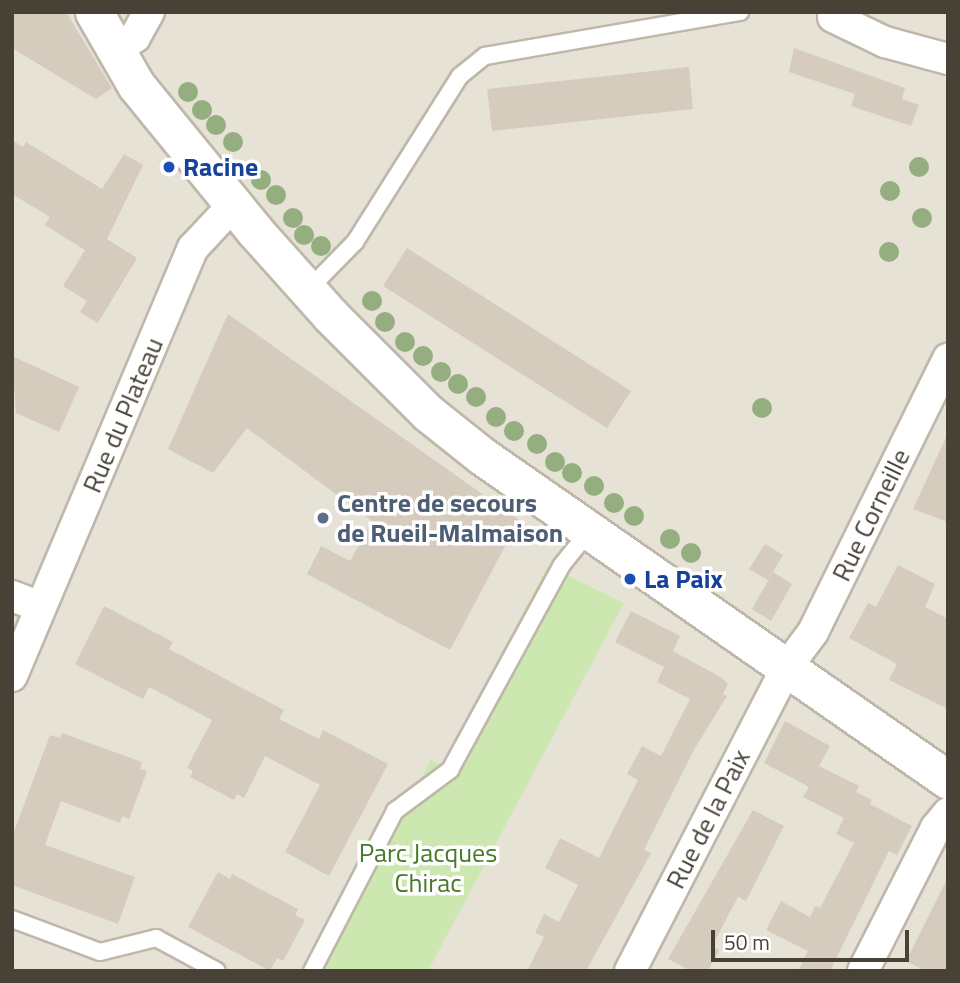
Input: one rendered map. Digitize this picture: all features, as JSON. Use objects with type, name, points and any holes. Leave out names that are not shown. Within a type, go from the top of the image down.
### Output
[{"type":"street","points":[[94,12],[136,85],[233,204],[308,290],[428,413],[589,531],[948,780]]},
{"type":"street","points":[[116,50],[135,37],[149,12]]},
{"type":"street","points":[[833,17],[884,42],[948,58]]},
{"type":"street","name":"Rue du Plateau","points":[[12,676],[193,248],[233,204]]},
{"type":"street","name":"Rue Corneille","points":[[787,667],[817,625],[948,359]]},
{"type":"street","points":[[12,596],[40,607]]},
{"type":"street","name":"Rue de la Paix","points":[[630,971],[787,667]]},
{"type":"street","points":[[863,971],[936,828],[948,813]]},
{"type":"lane","points":[[308,290],[355,242],[460,76],[485,56],[740,12]]},
{"type":"lane","points":[[312,971],[395,811],[450,770],[561,566],[589,531]]},
{"type":"lane","points":[[12,919],[100,952],[156,938],[217,971]]},
{"type":"shaded area","points":[[12,12],[948,12],[948,971],[12,971]]},
{"type":"green space","name":"Parc Jacques Chirac","points":[[548,566],[624,603],[428,971],[318,971],[431,760],[442,765]]},
{"type":"building","points":[[12,12],[66,12],[112,88],[96,99],[12,48]]},
{"type":"building","points":[[794,48],[905,88],[902,99],[919,105],[911,126],[851,106],[855,94],[789,72]]},
{"type":"building","points":[[689,67],[693,109],[492,131],[487,89]]},
{"type":"building","points":[[12,140],[23,147],[26,142],[102,189],[124,154],[143,165],[107,239],[137,258],[98,323],[80,312],[87,301],[63,286],[85,250],[45,225],[50,217],[12,194]]},
{"type":"building","points":[[407,248],[631,391],[607,428],[383,286]]},
{"type":"building","points":[[228,314],[519,520],[450,650],[307,574],[321,546],[350,561],[372,521],[247,428],[213,473],[168,449]]},
{"type":"building","points":[[12,356],[79,387],[59,432],[16,413]]},
{"type":"building","points":[[948,433],[948,522],[913,509]]},
{"type":"building","points":[[765,544],[783,555],[768,580],[749,569]]},
{"type":"building","points":[[898,565],[935,584],[925,607],[948,619],[948,709],[889,680],[897,664],[849,638],[868,603],[876,607]]},
{"type":"building","points":[[773,572],[792,584],[771,621],[752,609]]},
{"type":"building","points":[[104,606],[173,642],[169,649],[284,710],[279,719],[319,739],[323,730],[388,764],[329,876],[285,852],[320,785],[265,756],[244,798],[237,794],[234,800],[190,777],[193,771],[187,768],[212,720],[149,687],[143,699],[75,664]]},
{"type":"building","points":[[631,611],[680,636],[673,651],[722,678],[728,684],[723,694],[727,696],[695,748],[644,850],[651,853],[586,971],[527,971],[544,937],[535,933],[544,914],[559,922],[578,885],[545,868],[560,838],[599,858],[638,780],[627,774],[642,746],[661,756],[690,699],[657,682],[664,667],[615,642]]},
{"type":"building","points":[[785,721],[830,746],[819,766],[859,786],[856,792],[872,800],[870,804],[912,826],[897,855],[889,851],[830,971],[798,971],[808,951],[766,930],[781,901],[810,917],[815,906],[820,908],[854,843],[836,834],[844,818],[803,797],[809,787],[764,763]]},
{"type":"building","points":[[62,733],[142,762],[140,769],[147,771],[129,819],[122,816],[120,823],[61,801],[45,845],[135,877],[118,924],[12,885],[12,837],[50,735],[60,738]]},
{"type":"building","points":[[753,810],[784,826],[746,901],[738,897],[712,946],[719,950],[708,971],[691,971],[668,959]]},
{"type":"building","points":[[218,872],[230,879],[232,874],[298,909],[295,915],[305,920],[283,961],[277,958],[270,971],[188,927]]},
{"type":"building","points":[[948,877],[948,971],[925,971],[906,961]]},
{"type":"place","name":"Racine","points":[[169,167]]},
{"type":"place","name":"Centre de secours de Rueil-Malmaison","points":[[323,518]]},
{"type":"place","name":"La Paix","points":[[630,579]]}]
